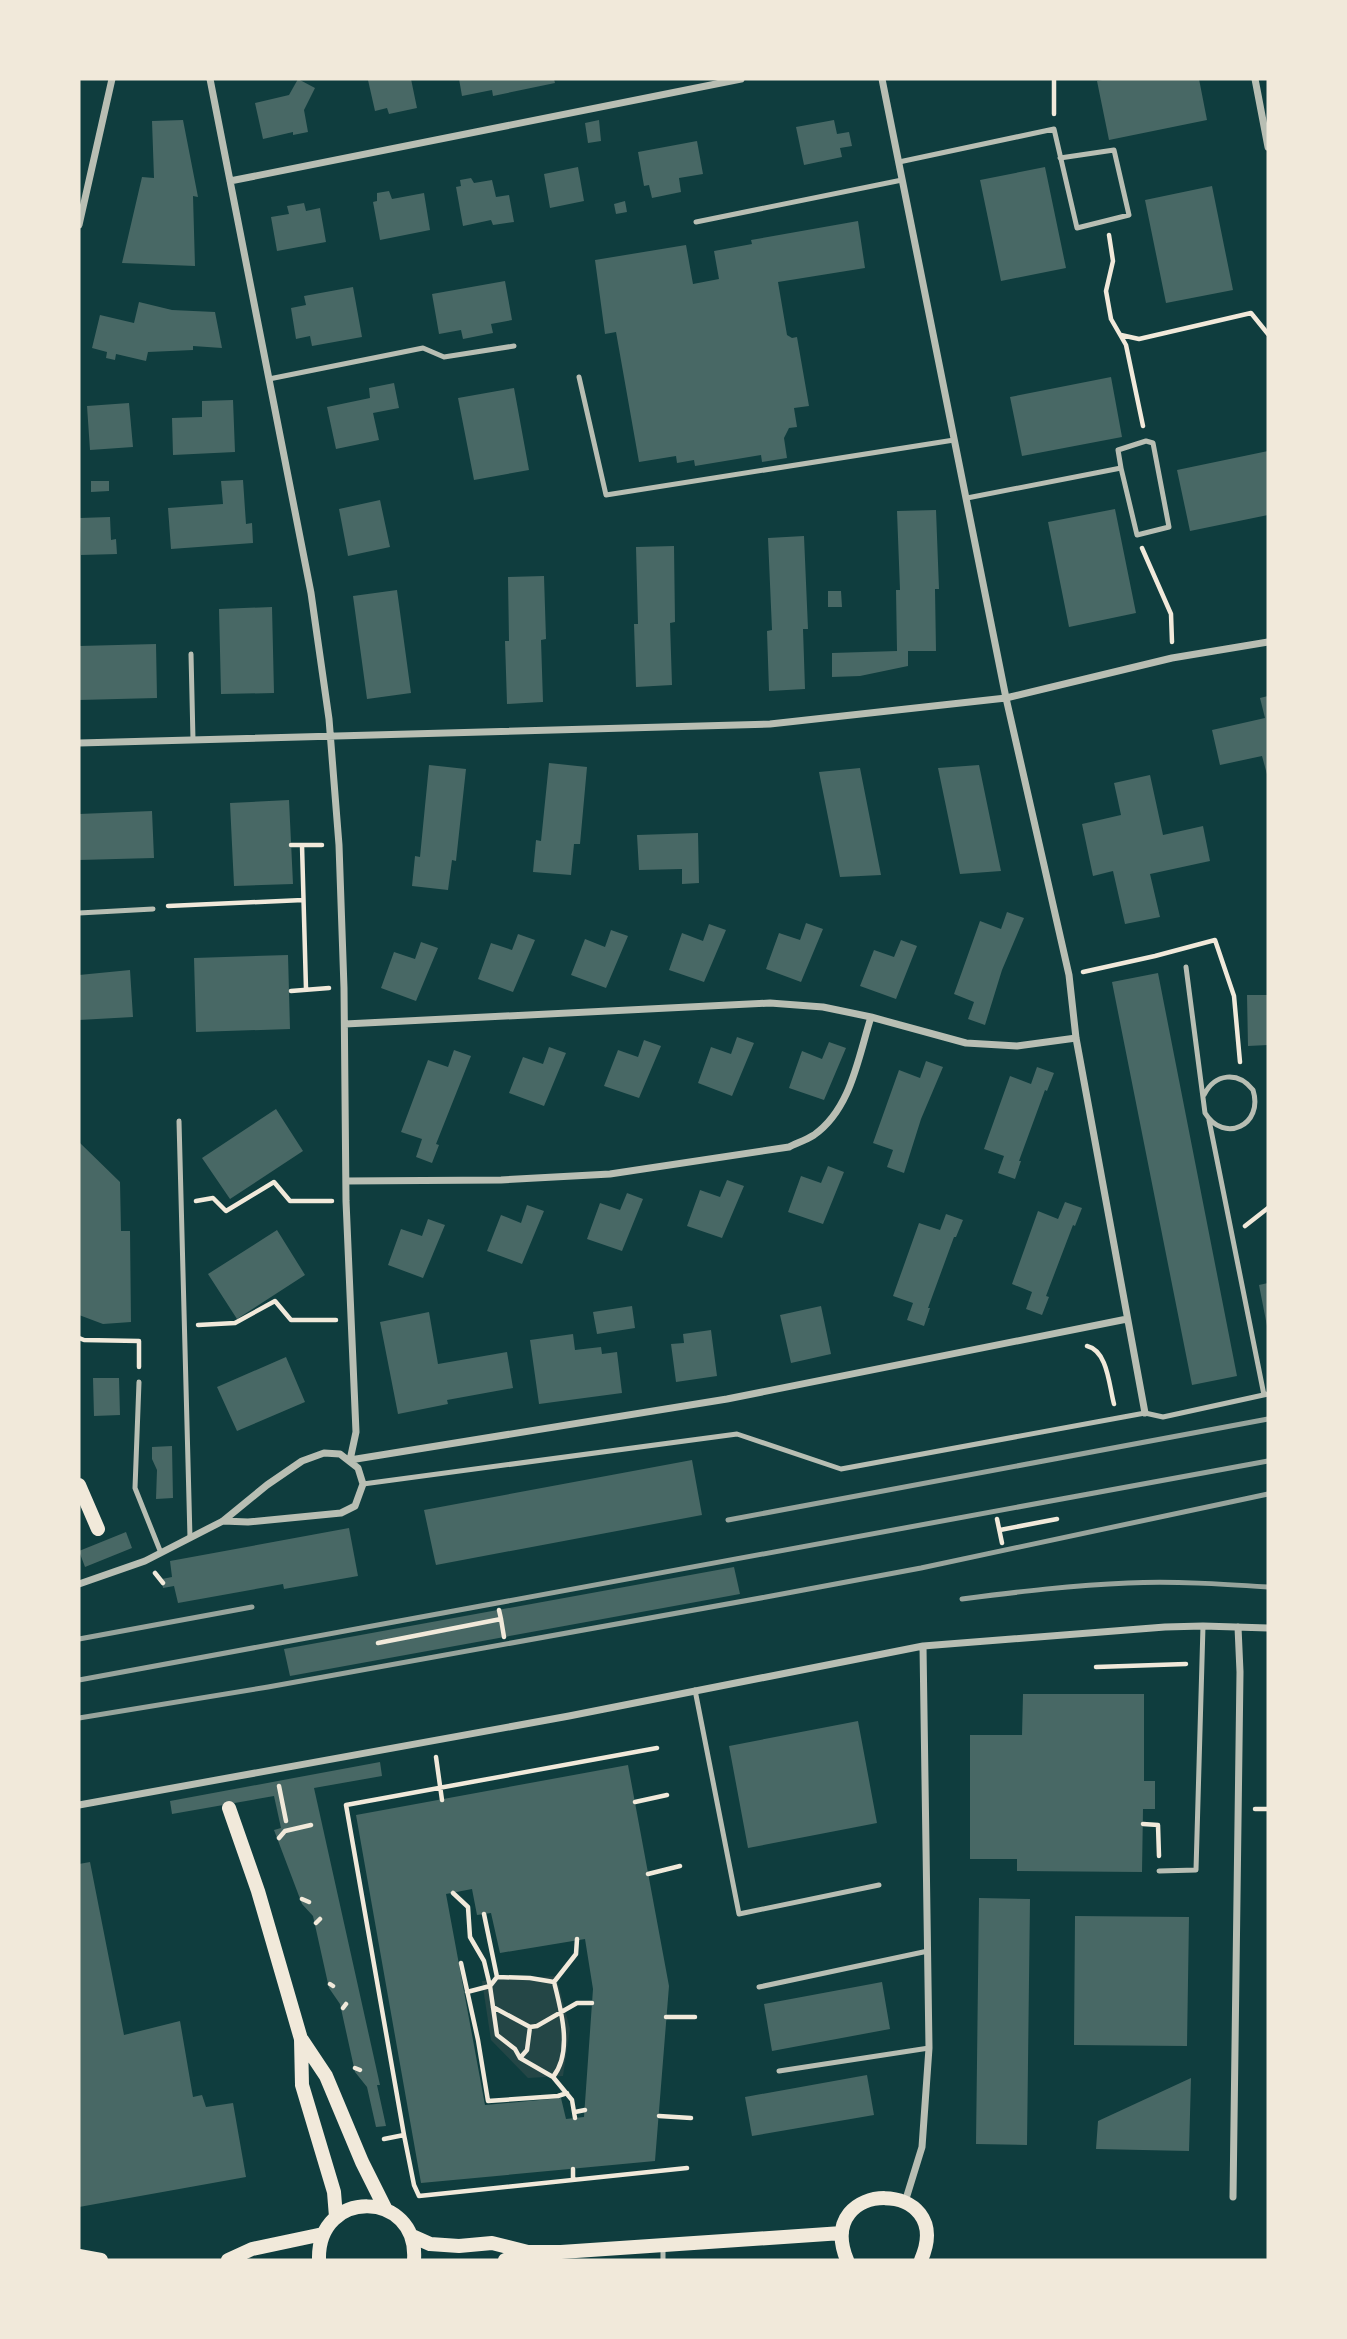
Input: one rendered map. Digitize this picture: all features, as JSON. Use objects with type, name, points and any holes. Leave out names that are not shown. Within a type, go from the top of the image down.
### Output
[{"type":"main road","points":[[79,1485],[98,1529]]},
{"type":"main road","points":[[229,1808],[258,1891],[301,2039],[302,2085],[334,2192],[336,2217]]},
{"type":"main road","points":[[301,2039],[326,2076],[362,2162],[386,2210]]},
{"type":"main road","points":[[847,2260],[842,2247],[846,2220],[854,2209],[865,2201],[892,2197],[905,2202],[923,2220],[927,2233],[922,2260]]},
{"type":"main road","points":[[319,2260],[318,2248],[323,2234],[336,2217],[360,2206],[374,2206],[386,2210],[406,2225],[412,2236],[414,2260]]},
{"type":"main road","points":[[412,2236],[430,2244],[459,2246],[492,2243],[528,2252],[663,2254],[842,2233]]},
{"type":"main road","points":[[228,2260],[252,2249],[323,2234]]},
{"type":"main road","points":[[505,2260],[528,2252]]},
{"type":"main road","points":[[543,2260],[561,2252]]},
{"type":"main road","points":[[79,2256],[102,2260]]},
{"type":"street","points":[[79,225],[112,79]]},
{"type":"street","points":[[210,79],[311,593],[331,738],[339,845],[345,1024],[346,1201],[356,1432],[350,1460]]},
{"type":"street","points":[[230,181],[741,79]]},
{"type":"street","points":[[882,79],[1006,698],[1069,975],[1076,1038],[1145,1413]]},
{"type":"street","points":[[1255,79],[1268,147]]},
{"type":"street","points":[[79,743],[770,724],[1006,698],[1172,658],[1268,642]]},
{"type":"street","points":[[345,1024],[770,1003],[823,1007],[966,1043],[1017,1046],[1076,1038]]},
{"type":"street","points":[[346,1181],[501,1180],[610,1174],[789,1147],[813,1136],[830,1120],[845,1099],[871,1017]]},
{"type":"street","points":[[350,1460],[727,1399],[1127,1320]]},
{"type":"street","points":[[79,1584],[145,1561],[223,1521],[302,1461],[324,1453],[340,1454],[358,1468],[363,1484],[355,1506],[341,1513],[248,1522],[223,1521]]},
{"type":"street","points":[[79,1805],[569,1716],[923,1646],[1203,1626],[1268,1628]]},
{"type":"street","points":[[1233,2197],[1240,1672],[1238,1627]]},
{"type":"street","points":[[905,2202],[922,2147],[929,2049],[923,1646]]},
{"type":"lane","points":[[899,162],[1054,129],[1060,158],[1077,228],[1129,215],[1114,150],[1060,158]]},
{"type":"lane","points":[[696,222],[902,180]]},
{"type":"lane","points":[[269,379],[423,348],[444,357],[514,346]]},
{"type":"lane","points":[[579,377],[606,495],[954,440]]},
{"type":"lane","points":[[1146,441],[1153,443],[1168,527],[1137,535],[1121,468],[1118,450],[1146,441]]},
{"type":"lane","points":[[967,498],[1121,468]]},
{"type":"lane","points":[[191,654],[194,740]]},
{"type":"lane","points":[[79,913],[153,909]]},
{"type":"lane","points":[[363,1484],[737,1434],[841,1469],[1145,1413],[1163,1417],[1266,1395],[1209,1120],[1203,1104],[1204,1095],[1186,967]]},
{"type":"lane","points":[[1204,1095],[1214,1081],[1231,1076],[1248,1083],[1256,1099],[1252,1116],[1240,1127],[1223,1128],[1209,1120]]},
{"type":"lane","points":[[180,1121],[190,1538]]},
{"type":"lane","points":[[139,1381],[135,1489],[161,1553]]},
{"type":"lane","points":[[1159,1871],[1196,1870],[1203,1626]]},
{"type":"lane","points":[[695,1690],[739,1914],[879,1885]]},
{"type":"lane","points":[[760,1987],[928,1951]]},
{"type":"lane","points":[[779,2071],[929,2049]]},
{"type":"path","points":[[1054,79],[1054,129]]},
{"type":"path","points":[[1106,221],[1113,261],[1106,290],[1111,319],[1126,345],[1146,441]]},
{"type":"path","points":[[1120,335],[1139,338],[1251,313],[1268,334]]},
{"type":"path","points":[[1137,535],[1171,614],[1172,658]]},
{"type":"path","points":[[291,845],[339,845]]},
{"type":"path","points":[[302,845],[306,989]]},
{"type":"path","points":[[153,909],[163,906],[303,900]]},
{"type":"path","points":[[291,991],[344,988]]},
{"type":"path","points":[[182,1205],[212,1198],[226,1211],[274,1182],[290,1201],[346,1201]]},
{"type":"path","points":[[1234,1236],[1268,1208]]},
{"type":"path","points":[[184,1326],[235,1323],[275,1301],[290,1320],[351,1319]]},
{"type":"path","points":[[79,1338],[139,1341],[139,1381]]},
{"type":"path","points":[[1085,1346],[1094,1348],[1101,1354],[1118,1419]]},
{"type":"path","points":[[998,1519],[1002,1543]]},
{"type":"path","points":[[1000,1530],[1056,1519]]},
{"type":"path","points":[[499,1610],[504,1637]]},
{"type":"path","points":[[378,1643],[501,1619]]},
{"type":"path","points":[[1096,1667],[1201,1663]]},
{"type":"path","points":[[657,1748],[346,1805],[404,2135],[414,2185],[419,2196],[687,2168]]},
{"type":"path","points":[[436,1756],[442,1800]]},
{"type":"path","points":[[279,1786],[286,1821]]},
{"type":"path","points":[[635,1802],[667,1795]]},
{"type":"path","points":[[1143,1824],[1158,1825],[1159,1871]]},
{"type":"path","points":[[279,1838],[285,1831],[310,1825]]},
{"type":"path","points":[[648,1874],[680,1866]]},
{"type":"path","points":[[453,1893],[468,1907],[470,1937],[484,1961],[497,2035],[514,2049],[520,2058],[553,2077],[572,2100],[575,2115],[585,2110]]},
{"type":"path","points":[[302,1899],[309,1902]]},
{"type":"path","points":[[467,1992],[490,1986],[497,1977],[484,1914]]},
{"type":"path","points":[[554,1982],[576,1954],[577,1940]]},
{"type":"path","points":[[461,1963],[488,2101],[567,2093]]},
{"type":"path","points":[[497,1977],[554,1982]]},
{"type":"path","points":[[553,2077],[559,2069],[565,2028],[554,1982]]},
{"type":"path","points":[[530,2027],[577,2003],[592,2003]]},
{"type":"path","points":[[493,2007],[530,2027]]},
{"type":"path","points":[[666,2017],[695,2017]]},
{"type":"path","points":[[520,2058],[527,2050],[530,2027]]},
{"type":"path","points":[[659,2116],[691,2118]]},
{"type":"path","points":[[384,2139],[404,2135]]},
{"type":"path","points":[[573,2169],[573,2180]]},
{"type":"shaded area","points":[[556,1976],[570,2029],[563,2076],[528,2078],[491,2040],[482,1981]]},
{"type":"building","points":[[298,79],[315,88],[304,110],[308,132],[293,135],[293,132],[263,139],[255,103],[289,95]]},
{"type":"building","points":[[411,79],[417,108],[389,114],[387,108],[375,111],[368,80]]},
{"type":"building","points":[[459,79],[554,79],[555,83],[493,96],[492,90],[462,96]]},
{"type":"building","points":[[1199,79],[1207,120],[1109,140],[1097,81]]},
{"type":"building","points":[[183,120],[198,197],[193,196],[195,266],[122,263],[142,177],[154,178],[152,121]]},
{"type":"building","points":[[599,120],[601,141],[588,143],[585,123]]},
{"type":"building","points":[[834,120],[837,134],[849,132],[852,146],[840,148],[842,157],[804,165],[796,127]]},
{"type":"building","points":[[697,141],[703,174],[679,178],[681,192],[652,198],[649,185],[644,186],[638,152]]},
{"type":"building","points":[[578,167],[584,201],[550,208],[544,174]]},
{"type":"building","points":[[1045,167],[1066,268],[1001,281],[980,180]]},
{"type":"building","points":[[471,178],[474,183],[492,180],[496,197],[509,195],[514,222],[493,225],[491,220],[463,226],[456,187],[461,186],[460,180]]},
{"type":"building","points":[[1212,186],[1233,290],[1166,303],[1145,200]]},
{"type":"building","points":[[389,191],[392,199],[424,193],[430,230],[380,240],[373,202],[377,201],[377,193]]},
{"type":"building","points":[[625,201],[627,212],[616,214],[614,204]]},
{"type":"building","points":[[304,203],[306,211],[320,208],[326,242],[277,251],[271,217],[289,214],[287,206]]},
{"type":"building","points":[[858,221],[865,268],[778,282],[787,335],[797,337],[809,406],[794,408],[797,427],[789,428],[784,438],[787,458],[762,462],[761,455],[695,466],[694,460],[677,463],[676,456],[639,462],[616,332],[605,334],[595,260],[686,245],[693,284],[719,279],[714,251],[752,244],[751,240]]},
{"type":"building","points":[[505,281],[512,320],[491,324],[493,333],[463,339],[461,330],[439,334],[432,294]]},
{"type":"building","points":[[353,287],[362,337],[312,346],[310,336],[296,339],[291,308],[306,305],[304,296]]},
{"type":"building","points":[[139,302],[172,310],[215,312],[222,348],[193,346],[193,350],[148,352],[146,361],[116,354],[115,360],[106,358],[107,352],[92,348],[100,315],[134,323]]},
{"type":"building","points":[[1111,377],[1122,437],[1022,456],[1010,397]]},
{"type":"building","points":[[394,383],[399,408],[373,413],[379,440],[336,449],[327,407],[370,398],[369,388]]},
{"type":"building","points":[[514,388],[529,470],[474,480],[458,398]]},
{"type":"building","points":[[233,400],[235,452],[173,455],[172,418],[202,417],[202,401]]},
{"type":"building","points":[[129,403],[133,447],[90,450],[87,406]]},
{"type":"building","points":[[1268,451],[1268,515],[1190,531],[1177,470]]},
{"type":"building","points":[[243,480],[246,524],[252,523],[253,543],[171,549],[168,508],[223,504],[221,481]]},
{"type":"building","points":[[91,481],[109,481],[109,491],[91,492]]},
{"type":"building","points":[[380,500],[390,547],[348,556],[339,509]]},
{"type":"building","points":[[1115,509],[1136,613],[1069,627],[1048,522]]},
{"type":"building","points":[[936,510],[939,589],[935,589],[936,651],[908,651],[908,666],[860,676],[832,677],[832,653],[897,651],[896,590],[900,590],[897,511]]},
{"type":"building","points":[[110,517],[111,540],[116,539],[117,554],[81,555],[80,518]]},
{"type":"building","points":[[804,536],[808,629],[803,629],[805,689],[769,691],[767,631],[772,630],[768,538]]},
{"type":"building","points":[[674,546],[675,622],[670,623],[672,685],[636,687],[636,547]]},
{"type":"building","points":[[544,576],[546,639],[541,640],[543,702],[507,704],[505,641],[509,641],[508,577]]},
{"type":"building","points":[[397,590],[411,693],[367,699],[353,596]]},
{"type":"building","points":[[828,591],[841,591],[842,607],[828,607]]},
{"type":"building","points":[[272,607],[274,693],[221,694],[219,609]]},
{"type":"building","points":[[156,644],[157,698],[79,700],[79,646]]},
{"type":"building","points":[[1268,696],[1268,778],[1262,756],[1220,765],[1212,730],[1265,718],[1260,698]]},
{"type":"building","points":[[549,763],[587,767],[580,844],[574,844],[571,875],[533,872],[536,840],[541,841]]},
{"type":"building","points":[[429,765],[466,769],[456,861],[452,860],[448,890],[412,886],[415,856],[420,857]]},
{"type":"building","points":[[979,765],[1001,871],[960,874],[938,768]]},
{"type":"building","points":[[860,768],[881,875],[840,877],[819,772]]},
{"type":"building","points":[[1150,775],[1163,835],[1203,826],[1210,861],[1150,874],[1160,917],[1125,924],[1113,871],[1093,876],[1082,824],[1121,815],[1114,783]]},
{"type":"building","points":[[289,800],[293,884],[234,886],[230,803]]},
{"type":"building","points":[[152,811],[154,858],[79,860],[79,814]]},
{"type":"building","points":[[698,833],[699,883],[682,884],[682,869],[639,870],[637,835]]},
{"type":"building","points":[[1007,912],[1024,918],[1002,970],[985,1025],[968,1019],[974,1002],[954,994],[980,921],[1001,929]]},
{"type":"building","points":[[806,923],[823,929],[801,982],[766,969],[779,933],[800,940]]},
{"type":"building","points":[[709,924],[726,930],[704,982],[669,970],[682,933],[703,941]]},
{"type":"building","points":[[611,930],[628,936],[606,988],[571,975],[585,939],[605,947]]},
{"type":"building","points":[[518,934],[535,940],[513,992],[478,979],[491,943],[512,950]]},
{"type":"building","points":[[901,940],[917,946],[896,999],[860,986],[874,950],[894,957]]},
{"type":"building","points":[[421,942],[438,948],[416,1001],[381,988],[394,952],[415,959]]},
{"type":"building","points":[[288,955],[290,1029],[196,1032],[194,958]]},
{"type":"building","points":[[130,970],[133,1017],[79,1020],[79,975]]},
{"type":"building","points":[[1158,973],[1237,1376],[1192,1385],[1112,982]]},
{"type":"building","points":[[1247,995],[1268,995],[1268,1045],[1248,1046]]},
{"type":"building","points":[[737,1037],[754,1043],[732,1096],[698,1083],[711,1047],[731,1054]]},
{"type":"building","points":[[644,1040],[661,1046],[639,1098],[604,1086],[618,1050],[638,1057]]},
{"type":"building","points":[[829,1042],[846,1048],[824,1100],[789,1088],[802,1051],[822,1059]]},
{"type":"building","points":[[549,1047],[566,1053],[544,1106],[509,1093],[523,1057],[543,1064]]},
{"type":"building","points":[[454,1050],[471,1056],[436,1144],[439,1145],[432,1163],[416,1157],[422,1139],[401,1132],[428,1060],[448,1067]]},
{"type":"building","points":[[926,1061],[943,1067],[921,1119],[904,1173],[887,1167],[893,1150],[873,1143],[899,1070],[920,1078]]},
{"type":"building","points":[[1037,1067],[1054,1073],[1047,1091],[1045,1090],[1015,1179],[998,1173],[1004,1156],[984,1149],[1010,1076],[1031,1084]]},
{"type":"building","points":[[276,1109],[303,1151],[230,1199],[202,1158]]},
{"type":"building","points":[[79,1142],[120,1182],[121,1231],[130,1231],[131,1322],[103,1324],[79,1315]]},
{"type":"building","points":[[828,1166],[844,1172],[823,1224],[788,1212],[801,1176],[821,1183]]},
{"type":"building","points":[[727,1180],[744,1186],[722,1238],[687,1226],[700,1190],[720,1197]]},
{"type":"building","points":[[627,1193],[643,1199],[622,1251],[587,1239],[600,1203],[620,1210]]},
{"type":"building","points":[[1065,1202],[1082,1208],[1046,1296],[1049,1297],[1042,1315],[1026,1309],[1032,1292],[1012,1284],[1038,1211],[1058,1219]]},
{"type":"building","points":[[527,1205],[544,1211],[522,1264],[487,1251],[501,1215],[521,1223]]},
{"type":"building","points":[[946,1214],[963,1220],[954,1237],[924,1326],[907,1320],[913,1303],[893,1296],[919,1223],[940,1230]]},
{"type":"building","points":[[428,1219],[445,1225],[423,1278],[388,1265],[401,1229],[422,1236]]},
{"type":"building","points":[[277,1230],[305,1275],[237,1319],[208,1274]]},
{"type":"building","points":[[1268,1283],[1268,1326],[1267,1326],[1259,1285]]},
{"type":"building","points":[[632,1306],[635,1328],[597,1334],[593,1312]]},
{"type":"building","points":[[821,1306],[831,1354],[791,1363],[780,1315]]},
{"type":"building","points":[[429,1312],[438,1364],[507,1352],[513,1388],[447,1400],[448,1404],[398,1414],[380,1322]]},
{"type":"building","points":[[711,1330],[717,1376],[676,1382],[671,1344],[684,1343],[683,1334]]},
{"type":"building","points":[[573,1334],[575,1350],[601,1347],[602,1354],[617,1352],[622,1393],[539,1404],[530,1340]]},
{"type":"building","points":[[286,1357],[305,1402],[237,1431],[217,1387]]},
{"type":"building","points":[[93,1378],[119,1378],[120,1415],[94,1416]]},
{"type":"building","points":[[172,1446],[173,1498],[156,1499],[157,1470],[152,1459],[152,1447]]},
{"type":"building","points":[[692,1460],[702,1515],[436,1565],[424,1510]]},
{"type":"building","points":[[349,1528],[358,1576],[284,1589],[283,1584],[178,1603],[174,1586],[163,1588],[162,1579],[172,1577],[170,1561]]},
{"type":"building","points":[[126,1532],[132,1548],[85,1567],[79,1551]]},
{"type":"building","points":[[734,1567],[740,1594],[290,1676],[284,1649]]},
{"type":"building","points":[[1023,1694],[1144,1694],[1144,1781],[1155,1781],[1155,1809],[1143,1809],[1142,1872],[1017,1871],[1017,1859],[970,1859],[970,1735],[1022,1735]]},
{"type":"building","points":[[858,1721],[877,1823],[748,1848],[729,1746]]},
{"type":"building","points":[[380,1762],[382,1776],[314,1788],[380,2085],[377,2085],[386,2126],[376,2127],[367,2087],[355,2072],[340,2004],[329,1988],[313,1916],[302,1904],[274,1830],[281,1828],[274,1796],[172,1814],[170,1801]]},
{"type":"building","points":[[628,1765],[669,1986],[655,2161],[421,2183],[356,1815]],"holes":[[[472,1889],[477,1915],[491,1913],[500,1953],[585,1939],[593,1989],[584,2117],[566,2119],[561,2098],[485,2105],[446,1894]]]},
{"type":"building","points":[[90,1862],[124,2035],[180,2021],[193,2097],[202,2095],[206,2107],[233,2103],[246,2177],[79,2207],[79,1864]]},
{"type":"building","points":[[979,1898],[1030,1899],[1027,2145],[976,2144]]},
{"type":"building","points":[[1075,1916],[1189,1917],[1187,2046],[1074,2045]]},
{"type":"building","points":[[882,1982],[890,2029],[772,2051],[764,2004]]},
{"type":"building","points":[[867,2075],[874,2115],[752,2136],[745,2097]]},
{"type":"building","points":[[1191,2078],[1189,2151],[1096,2149],[1098,2121]]},
{"type":"railway","points":[[728,1520],[1268,1419]]},
{"type":"railway","points":[[79,1680],[1268,1461]]},
{"type":"railway","points":[[79,1718],[268,1687],[921,1568],[1268,1494]]},
{"type":"railway","points":[[962,1599],[1128,1583],[1268,1587]]},
{"type":"railway","points":[[79,1639],[252,1607]]}]
